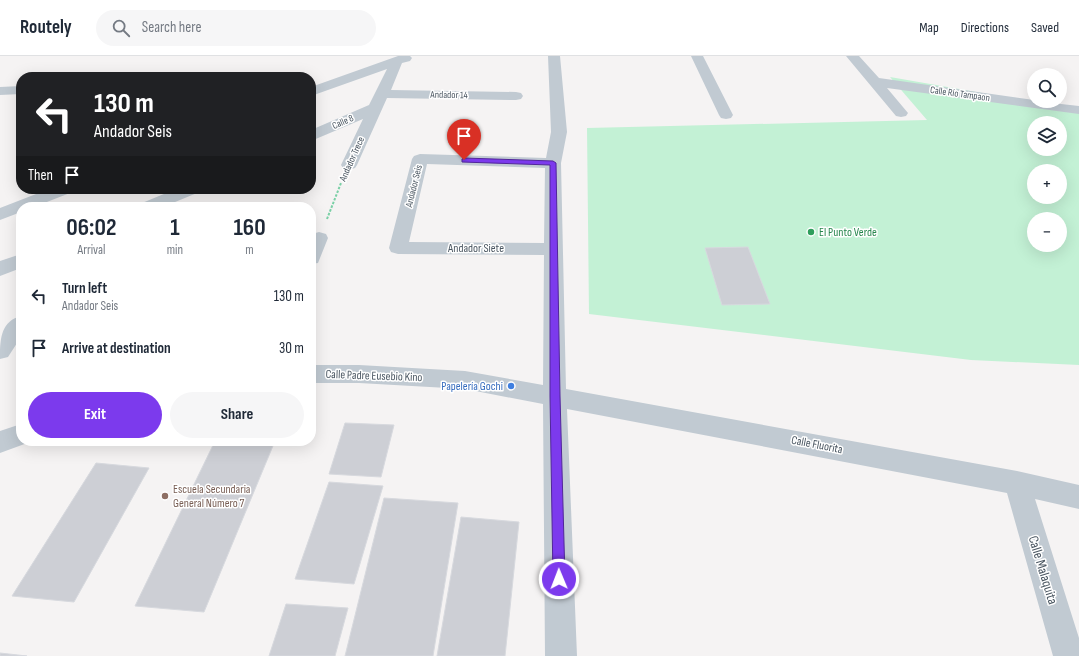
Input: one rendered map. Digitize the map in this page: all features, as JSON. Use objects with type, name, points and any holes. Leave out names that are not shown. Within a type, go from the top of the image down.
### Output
[{"type":"street","points":[[554,56],[559,132],[553,163],[555,396],[561,656]]},
{"type":"street","points":[[697,56],[726,115]]},
{"type":"street","points":[[852,56],[901,113]]},
{"type":"street","points":[[316,90],[403,58]]},
{"type":"street","name":"Andador Trece","points":[[349,165],[381,94],[403,58]]},
{"type":"street","name":"Calle Río Tampaon","points":[[875,82],[1079,110]]},
{"type":"street","points":[[316,84],[331,84]]},
{"type":"street","points":[[0,91],[16,90]]},
{"type":"street","name":"Andador 14","points":[[381,94],[516,96]]},
{"type":"street","name":"Calle 8","points":[[316,134],[375,108]]},
{"type":"street","name":"Andador Seis","points":[[398,248],[420,159],[553,163]]},
{"type":"street","points":[[31,202],[51,194]]},
{"type":"street","points":[[160,202],[179,194]]},
{"type":"street","points":[[180,202],[186,194]]},
{"type":"street","points":[[0,214],[16,208]]},
{"type":"street","points":[[316,246],[319,238]]},
{"type":"street","name":"Andador Siete","points":[[398,248],[554,248]]},
{"type":"street","points":[[0,269],[16,262]]},
{"type":"street","points":[[0,351],[9,325]]},
{"type":"street","name":"Calle Padre Eusebio Kino","points":[[316,374],[359,374],[464,380],[555,396]]},
{"type":"street","name":"Calle Fluorita","points":[[555,396],[1017,483],[1079,497]]},
{"type":"street","points":[[0,442],[16,437]]},
{"type":"street","name":"Calle Malaquita","points":[[1017,483],[1070,656]]},
{"type":"path","name":"Andador Trece","points":[[319,238],[349,165]]},
{"type":"green space","name":"El Punto Verde","points":[[890,77],[1027,101],[1027,108],[1067,108],[1079,110],[1079,365],[971,360],[589,314],[587,128],[927,120]]},
{"type":"building","points":[[748,247],[770,304],[722,305],[705,248]]},
{"type":"building","points":[[345,423],[394,425],[381,477],[329,474]]},
{"type":"building","points":[[213,446],[273,446],[204,612],[135,606]]},
{"type":"building","points":[[96,463],[149,468],[74,602],[12,596]]},
{"type":"building","points":[[329,482],[383,486],[354,584],[295,579]]},
{"type":"building","points":[[384,498],[458,503],[433,656],[345,656]]},
{"type":"building","points":[[461,517],[519,522],[505,656],[437,656]]},
{"type":"building","points":[[286,604],[348,608],[335,656],[269,656]]},
{"type":"building","points":[[0,653],[27,656],[0,656]]},
{"type":"place","name":"El Punto Verde","points":[[811,232]]},
{"type":"place","name":"Papelería Gochi","points":[[511,386]]},
{"type":"place","name":"Escuela Secundaria General Número 7","points":[[165,496]]},
{"type":"route","points":[[464,160],[553,163],[555,396],[559,579]]}]
